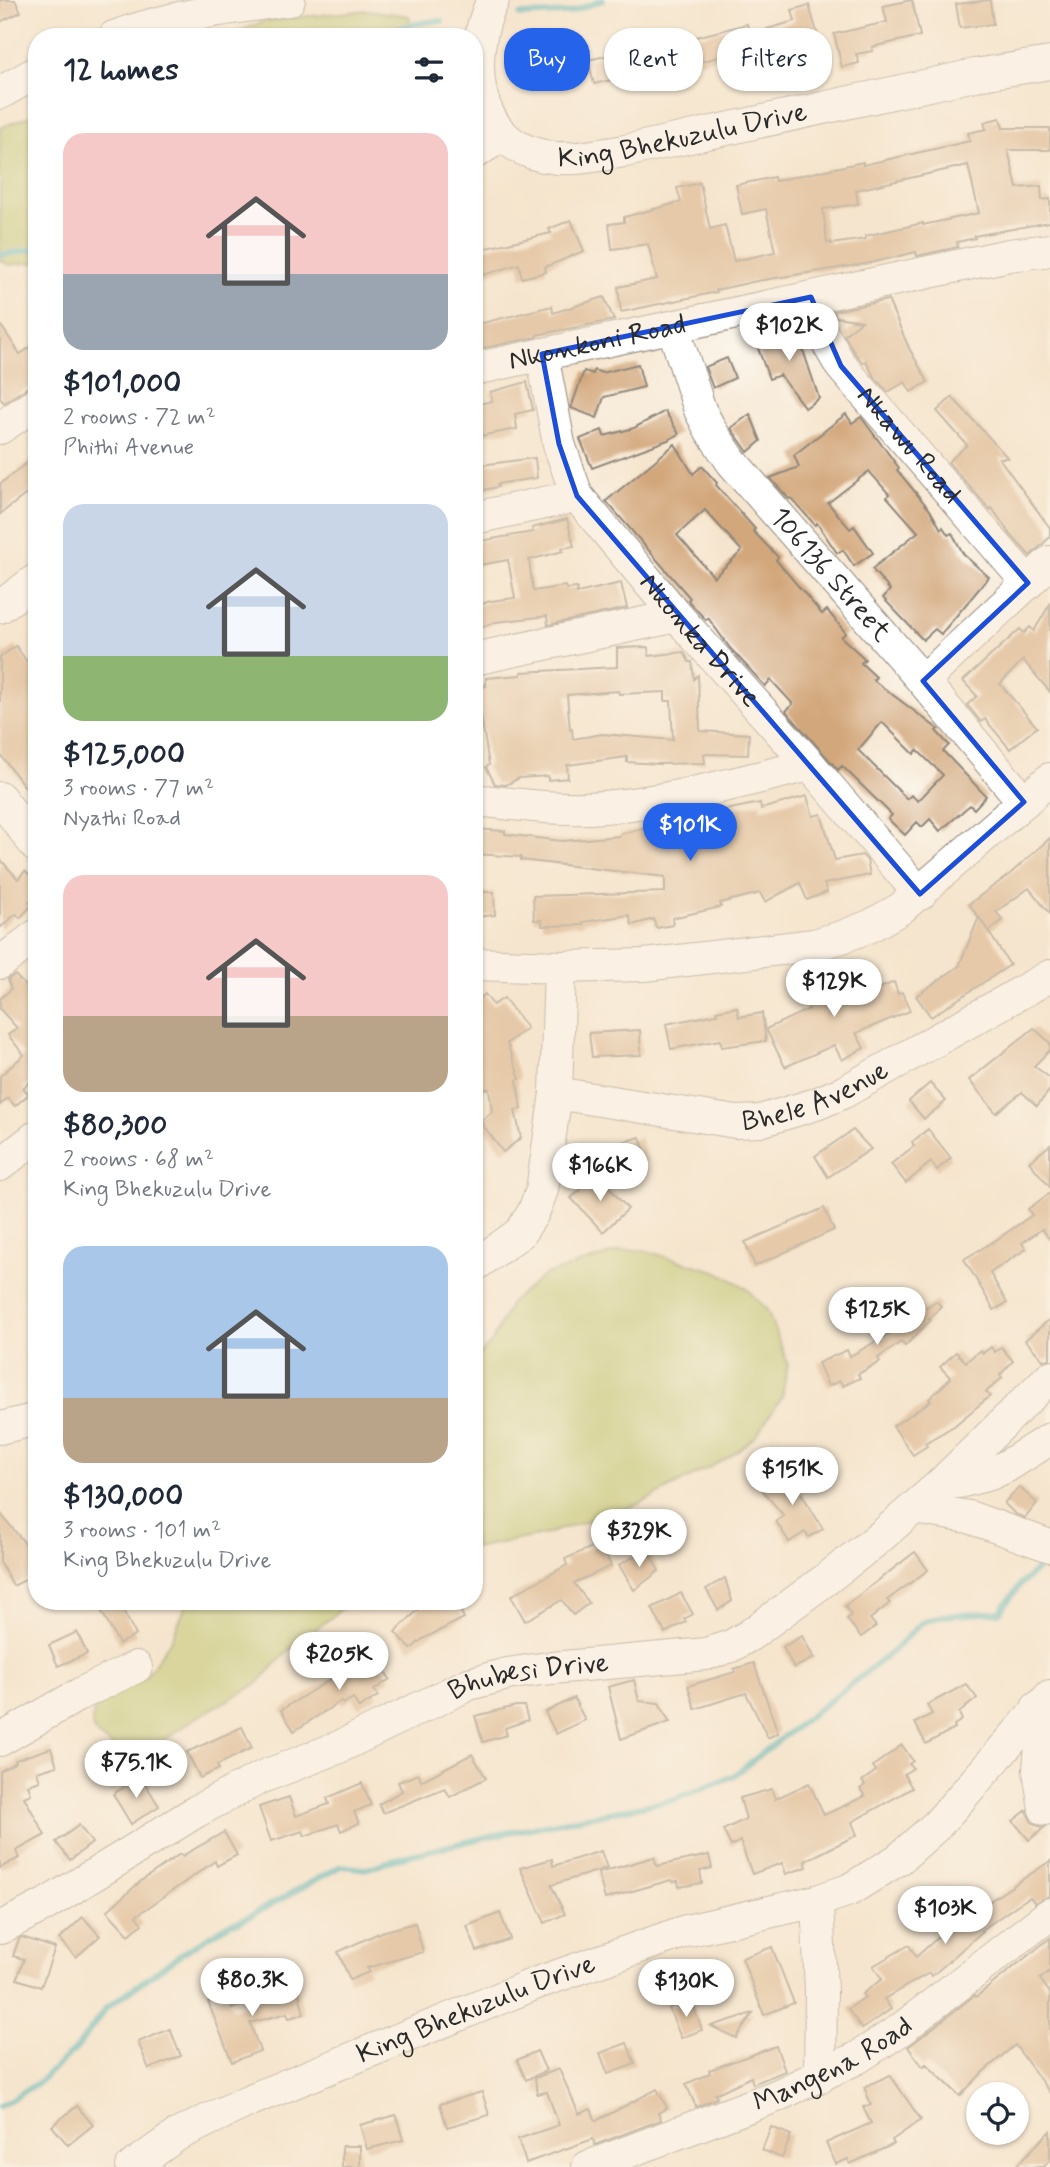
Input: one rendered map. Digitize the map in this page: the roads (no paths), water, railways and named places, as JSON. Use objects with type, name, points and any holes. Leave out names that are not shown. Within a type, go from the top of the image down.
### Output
[{"type":"street","points":[[138,28],[289,0]]},
{"type":"street","name":"King Bhekuzulu Drive","points":[[483,28],[493,0]]},
{"type":"street","name":"King Bhekuzulu Drive","points":[[483,104],[503,135],[525,150],[543,156],[568,159],[589,157],[975,75],[1049,62]]},
{"type":"street","points":[[0,93],[28,77]]},
{"type":"street","points":[[483,147],[503,135]]},
{"type":"street","name":"Nkonkoni Road","points":[[483,367],[1009,255],[1050,250]]},
{"type":"street","name":"Nkawu Road","points":[[811,297],[822,333],[841,366],[1039,573]]},
{"type":"street","name":"106136 Street","points":[[673,327],[690,385],[711,432],[732,461],[923,681],[1024,803]]},
{"type":"street","name":"Nkonka Drive","points":[[542,354],[559,444],[577,496],[677,616],[920,894]]},
{"type":"street","points":[[0,428],[28,409]]},
{"type":"street","points":[[483,517],[577,496]]},
{"type":"street","points":[[923,681],[1039,573]]},
{"type":"street","points":[[483,657],[677,616]]},
{"type":"street","points":[[483,801],[575,808],[603,807],[730,785],[810,765]]},
{"type":"street","points":[[483,964],[560,967],[645,965],[814,944],[870,926],[920,894],[1050,779]]},
{"type":"street","points":[[0,798],[28,836]]},
{"type":"street","points":[[0,963],[28,942]]},
{"type":"street","points":[[483,1260],[520,1233],[533,1213],[542,1190],[556,1093],[560,967]]},
{"type":"street","name":"Bhele Avenue","points":[[556,1093],[706,1119],[760,1121],[816,1104],[844,1092],[1050,976]]},
{"type":"street","points":[[0,1165],[28,1143]]},
{"type":"street","name":"Bhubesi Drive","points":[[0,1928],[45,1905],[197,1811],[251,1783],[347,1744],[469,1684],[541,1669],[706,1654],[731,1646],[825,1580],[915,1508],[1050,1377]]},
{"type":"street","points":[[0,1428],[28,1421]]},
{"type":"street","points":[[942,1483],[959,1482],[990,1474],[1050,1439]]},
{"type":"street","points":[[915,1508],[969,1517],[1047,1545]]},
{"type":"street","points":[[0,1740],[80,1694],[136,1667]]},
{"type":"street","points":[[1044,1702],[1039,1770],[1045,1810]]},
{"type":"street","name":"King Bhekuzulu Drive","points":[[132,2167],[177,2135],[248,2101],[537,1983],[686,1931],[817,1901],[849,1890],[899,1859],[937,1825],[1044,1702]]},
{"type":"street","points":[[817,1901],[821,1991],[820,2077]]},
{"type":"street","name":"Mangena Road","points":[[589,2167],[776,2096],[857,2058],[901,2030],[1050,1914]]},
{"type":"waterway","points":[[520,15],[568,13],[603,0]]},
{"type":"waterway","points":[[400,28],[442,21]]},
{"type":"waterway","points":[[0,255],[28,250]]},
{"type":"waterway","points":[[0,2106],[39,2082],[77,2048],[106,2008],[187,1950],[231,1923],[239,1922],[341,1866],[366,1869],[402,1857],[495,1835],[673,1800],[733,1776],[892,1652],[921,1623],[941,1616],[1000,1612],[1020,1585],[1050,1557]]}]
